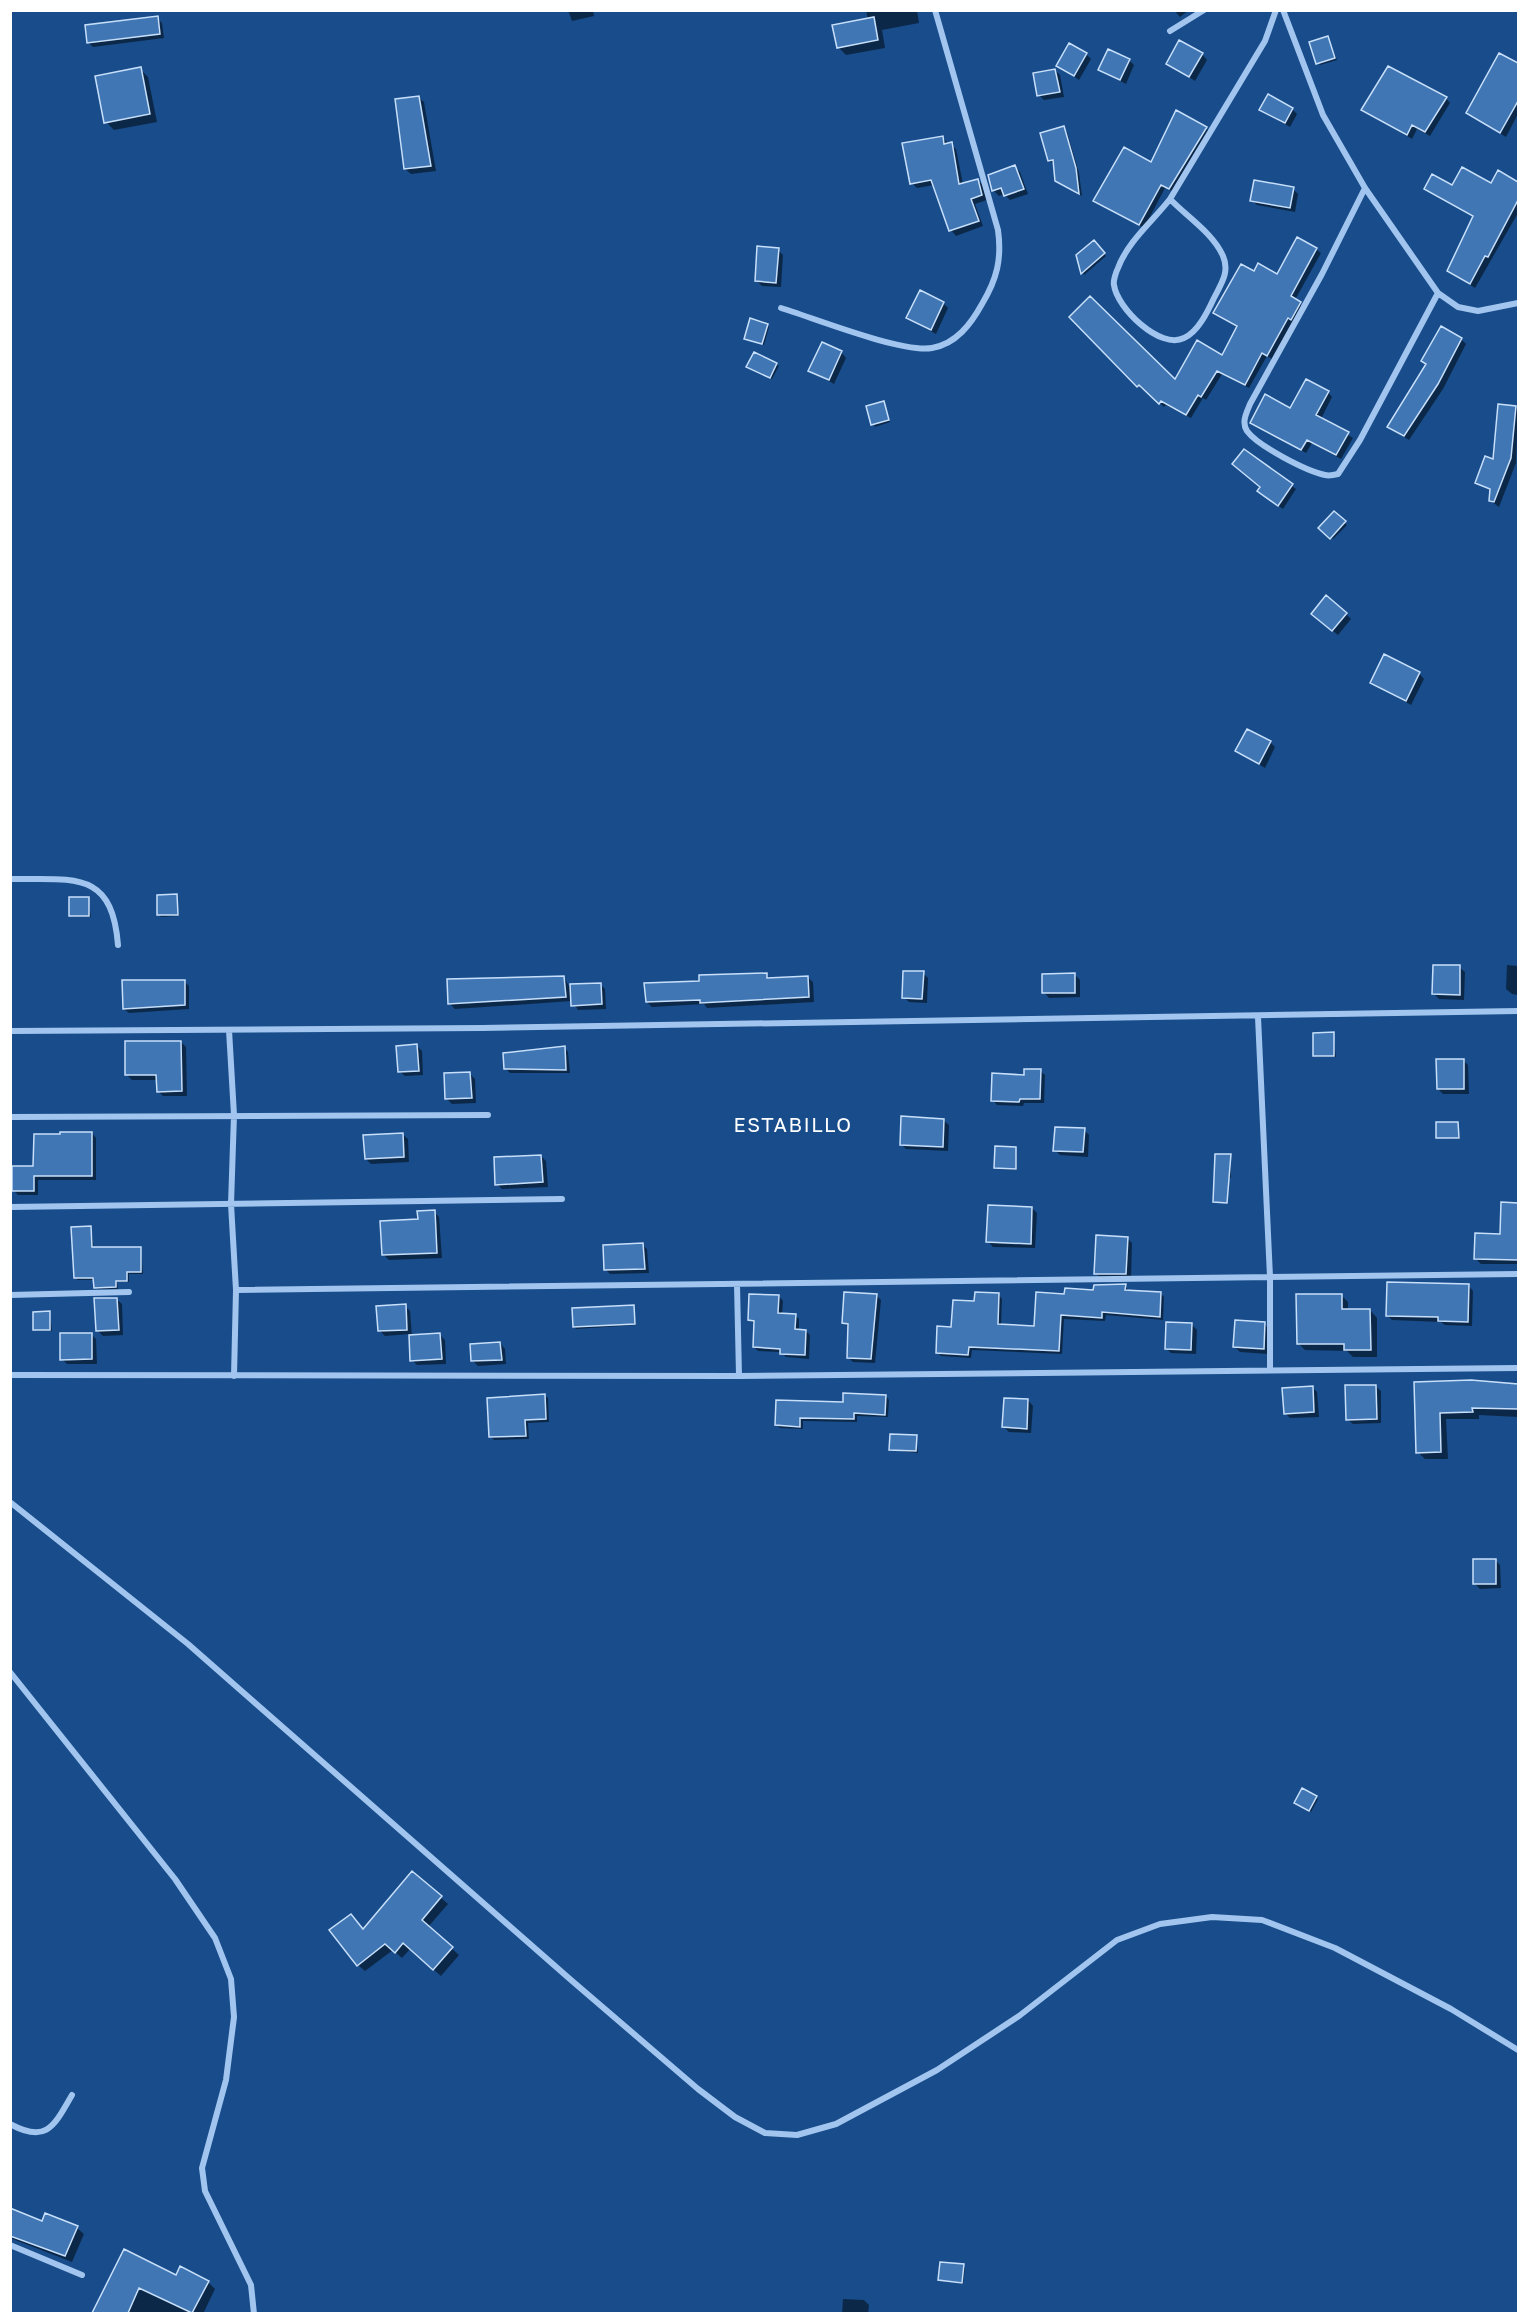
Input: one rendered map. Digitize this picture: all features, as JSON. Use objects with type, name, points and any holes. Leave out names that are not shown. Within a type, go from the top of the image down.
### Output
[{"type":"street","points":[[781,308],[898,344],[931,348],[952,340],[972,323],[990,290],[998,274],[1001,252],[998,230],[935,10]]},
{"type":"street","points":[[1170,31],[1204,10]]},
{"type":"street","points":[[1170,198],[1215,243],[1223,255],[1227,269],[1211,304],[1196,328],[1184,338],[1170,341],[1151,333],[1120,301],[1114,285],[1118,267],[1132,244],[1170,198],[1265,41],[1276,10]]},
{"type":"street","points":[[1282,10],[1323,115],[1365,188],[1438,293],[1458,307],[1478,311],[1518,303]]},
{"type":"street","points":[[1365,188],[1317,283],[1250,404],[1244,418],[1247,430],[1262,443],[1311,470],[1327,476],[1338,474],[1360,440],[1438,293]]},
{"type":"street","points":[[10,879],[78,882],[98,889],[108,902],[116,920],[117,945]]},
{"type":"street","points":[[10,1031],[494,1028],[974,1018],[1258,1017],[1518,1011]]},
{"type":"street","points":[[1258,1017],[1269,1277],[1270,1370]]},
{"type":"street","points":[[230,1030],[234,1115],[231,1204],[236,1290],[234,1376]]},
{"type":"street","points":[[10,1117],[488,1115]]},
{"type":"street","points":[[10,1207],[562,1199]]},
{"type":"street","points":[[236,1290],[1518,1274]]},
{"type":"street","points":[[737,1284],[739,1376]]},
{"type":"street","points":[[10,1295],[129,1292]]},
{"type":"street","points":[[10,1375],[739,1376],[1518,1368]]},
{"type":"street","points":[[10,1502],[188,1644],[698,2089],[735,2117],[765,2133],[797,2135],[836,2124],[937,2070],[1019,2016],[1117,1940],[1160,1924],[1212,1917],[1262,1920],[1335,1948],[1451,2009],[1518,2050]]},
{"type":"street","points":[[10,1672],[175,1879],[215,1938],[231,1978],[234,2018],[226,2080],[202,2168],[205,2191],[251,2285],[254,2313]]},
{"type":"street","points":[[10,2124],[32,2134],[42,2133],[52,2125],[72,2095]]},
{"type":"street","points":[[10,2245],[82,2275]]},
{"type":"building","points":[[158,16],[160,34],[87,43],[85,25]]},
{"type":"building","points":[[874,17],[878,40],[837,48],[832,25]]},
{"type":"building","points":[[1328,36],[1335,58],[1316,64],[1309,42]]},
{"type":"building","points":[[1179,40],[1203,53],[1189,77],[1166,64]]},
{"type":"building","points":[[1069,43],[1087,53],[1074,76],[1056,66]]},
{"type":"building","points":[[1108,49],[1130,59],[1120,80],[1098,70]]},
{"type":"building","points":[[1499,53],[1518,63],[1518,101],[1500,133],[1466,113]]},
{"type":"building","points":[[1388,66],[1447,97],[1425,132],[1412,125],[1407,135],[1361,110]]},
{"type":"building","points":[[141,67],[150,114],[104,123],[95,76]]},
{"type":"building","points":[[1055,69],[1060,92],[1037,96],[1033,73]]},
{"type":"building","points":[[1268,94],[1293,108],[1285,123],[1259,110]]},
{"type":"building","points":[[419,96],[431,166],[404,169],[395,99]]},
{"type":"building","points":[[1176,110],[1207,127],[1169,189],[1161,185],[1139,225],[1093,201],[1124,147],[1151,162]]},
{"type":"building","points":[[1064,126],[1076,168],[1079,194],[1055,181],[1053,160],[1048,161],[1040,133]]},
{"type":"building","points":[[943,136],[944,144],[952,142],[959,184],[978,179],[982,195],[971,199],[979,221],[949,231],[931,180],[910,184],[902,143]]},
{"type":"building","points":[[1015,165],[1024,189],[1004,196],[1001,188],[992,191],[988,175]]},
{"type":"building","points":[[1462,167],[1491,183],[1498,170],[1518,182],[1518,200],[1488,257],[1485,256],[1470,284],[1447,271],[1473,216],[1424,189],[1432,174],[1452,185]]},
{"type":"building","points":[[1254,180],[1294,187],[1290,208],[1250,201]]},
{"type":"building","points":[[1297,237],[1317,248],[1291,296],[1301,302],[1291,320],[1288,318],[1267,356],[1262,353],[1245,385],[1217,371],[1201,397],[1198,395],[1186,415],[1161,401],[1159,404],[1139,385],[1137,387],[1069,317],[1090,296],[1175,379],[1197,340],[1222,355],[1237,326],[1213,313],[1241,264],[1254,271],[1258,263],[1277,274]]},
{"type":"building","points":[[1094,240],[1105,253],[1081,274],[1076,255]]},
{"type":"building","points":[[757,246],[779,248],[776,283],[755,281]]},
{"type":"building","points":[[920,290],[944,302],[931,330],[906,318]]},
{"type":"building","points":[[750,318],[768,324],[762,344],[744,339]]},
{"type":"building","points":[[1441,326],[1462,338],[1438,384],[1404,436],[1387,427],[1426,364],[1421,361]]},
{"type":"building","points":[[822,342],[842,351],[829,380],[808,371]]},
{"type":"building","points":[[754,352],[777,363],[770,378],[746,367]]},
{"type":"building","points":[[1306,379],[1329,391],[1316,415],[1349,432],[1336,455],[1307,440],[1301,450],[1250,423],[1265,394],[1290,408]]},
{"type":"building","points":[[884,401],[889,420],[871,425],[866,406]]},
{"type":"building","points":[[1498,404],[1516,406],[1511,458],[1494,502],[1489,501],[1490,489],[1475,483],[1485,456],[1493,459]]},
{"type":"building","points":[[1244,449],[1293,484],[1278,506],[1257,491],[1260,487],[1232,464]]},
{"type":"building","points":[[1334,511],[1346,521],[1330,539],[1318,528]]},
{"type":"building","points":[[1326,595],[1347,613],[1332,631],[1311,614]]},
{"type":"building","points":[[1384,654],[1420,672],[1406,701],[1370,683]]},
{"type":"building","points":[[1247,729],[1271,741],[1259,764],[1235,751]]},
{"type":"building","points":[[177,894],[178,915],[157,915],[157,895]]},
{"type":"building","points":[[69,897],[89,897],[89,916],[69,916]]},
{"type":"building","points":[[1433,965],[1460,965],[1460,995],[1432,994]]},
{"type":"building","points":[[903,971],[924,971],[922,999],[902,998]]},
{"type":"building","points":[[767,973],[767,978],[808,976],[809,997],[700,1003],[700,1000],[646,1002],[644,983],[699,981],[699,975]]},
{"type":"building","points":[[1075,973],[1075,993],[1042,993],[1042,974]]},
{"type":"building","points":[[564,976],[566,997],[448,1004],[447,979]]},
{"type":"building","points":[[122,980],[185,980],[185,1005],[123,1009]]},
{"type":"building","points":[[601,983],[602,1004],[571,1006],[570,984]]},
{"type":"building","points":[[1334,1032],[1334,1056],[1313,1056],[1313,1033]]},
{"type":"building","points":[[125,1041],[181,1041],[182,1091],[157,1092],[156,1075],[125,1075]]},
{"type":"building","points":[[417,1044],[419,1071],[398,1072],[396,1046]]},
{"type":"building","points":[[565,1046],[566,1070],[504,1069],[503,1053]]},
{"type":"building","points":[[1436,1059],[1464,1059],[1464,1089],[1437,1089]]},
{"type":"building","points":[[1024,1069],[1041,1069],[1040,1099],[1020,1099],[1019,1102],[991,1101],[992,1073],[1024,1075]]},
{"type":"building","points":[[470,1072],[472,1098],[445,1099],[444,1073]]},
{"type":"building","points":[[901,1116],[944,1119],[943,1147],[900,1145]]},
{"type":"building","points":[[1436,1122],[1458,1122],[1459,1138],[1436,1138]]},
{"type":"building","points":[[1055,1127],[1085,1128],[1083,1152],[1053,1151]]},
{"type":"building","points":[[60,1132],[92,1132],[92,1176],[34,1176],[34,1191],[12,1191],[12,1166],[33,1166],[34,1134],[60,1134]]},
{"type":"building","points":[[403,1133],[404,1157],[365,1159],[363,1135]]},
{"type":"building","points":[[995,1146],[1016,1147],[1016,1169],[994,1168]]},
{"type":"building","points":[[1215,1154],[1231,1154],[1227,1203],[1213,1202]]},
{"type":"building","points":[[541,1155],[543,1182],[495,1185],[494,1157]]},
{"type":"building","points":[[1501,1202],[1518,1203],[1518,1260],[1474,1259],[1475,1233],[1500,1234]]},
{"type":"building","points":[[988,1205],[1032,1207],[1031,1244],[986,1242]]},
{"type":"building","points":[[435,1210],[437,1253],[382,1255],[380,1221],[418,1219],[417,1211]]},
{"type":"building","points":[[91,1226],[92,1247],[141,1247],[141,1272],[127,1272],[127,1281],[116,1281],[116,1287],[94,1288],[93,1278],[74,1278],[71,1227]]},
{"type":"building","points":[[1096,1235],[1128,1237],[1126,1274],[1094,1274]]},
{"type":"building","points":[[643,1243],[645,1269],[604,1270],[603,1245]]},
{"type":"building","points":[[1387,1282],[1469,1284],[1468,1322],[1438,1321],[1438,1317],[1386,1316]]},
{"type":"building","points":[[1126,1284],[1125,1290],[1161,1292],[1160,1317],[1102,1312],[1102,1318],[1061,1315],[1059,1351],[969,1347],[968,1355],[936,1353],[937,1326],[951,1327],[953,1300],[974,1301],[975,1292],[999,1293],[998,1324],[1034,1326],[1036,1292],[1064,1294],[1065,1288],[1093,1290],[1094,1285]]},
{"type":"building","points":[[844,1292],[877,1294],[871,1359],[847,1358],[848,1324],[842,1323]]},
{"type":"building","points":[[749,1294],[779,1295],[778,1313],[796,1314],[795,1329],[806,1330],[805,1355],[780,1354],[780,1349],[753,1347],[754,1321],[748,1320]]},
{"type":"building","points":[[1296,1294],[1342,1294],[1342,1309],[1370,1309],[1371,1350],[1344,1350],[1344,1344],[1297,1344]]},
{"type":"building","points":[[94,1298],[117,1298],[119,1330],[96,1331]]},
{"type":"building","points":[[406,1304],[407,1330],[378,1331],[376,1306]]},
{"type":"building","points":[[634,1305],[635,1324],[573,1327],[572,1308]]},
{"type":"building","points":[[50,1311],[50,1330],[33,1330],[33,1312]]},
{"type":"building","points":[[1235,1320],[1265,1322],[1264,1349],[1233,1347]]},
{"type":"building","points":[[1166,1322],[1192,1323],[1191,1350],[1165,1349]]},
{"type":"building","points":[[60,1333],[92,1333],[92,1359],[60,1360]]},
{"type":"building","points":[[440,1333],[442,1359],[410,1361],[409,1335]]},
{"type":"building","points":[[500,1342],[502,1360],[471,1361],[470,1344]]},
{"type":"building","points":[[1471,1380],[1518,1384],[1518,1409],[1472,1408],[1473,1412],[1440,1413],[1441,1452],[1416,1453],[1414,1382]]},
{"type":"building","points":[[1345,1385],[1376,1385],[1377,1419],[1346,1420]]},
{"type":"building","points":[[1313,1386],[1314,1412],[1284,1414],[1282,1388]]},
{"type":"building","points":[[843,1393],[886,1395],[885,1415],[854,1413],[854,1419],[800,1418],[800,1427],[775,1425],[776,1400],[843,1402]]},
{"type":"building","points":[[545,1394],[546,1419],[525,1420],[526,1436],[489,1437],[487,1398]]},
{"type":"building","points":[[1004,1398],[1028,1399],[1027,1429],[1002,1427]]},
{"type":"building","points":[[890,1434],[917,1435],[916,1451],[889,1450]]},
{"type":"building","points":[[1473,1559],[1496,1559],[1496,1584],[1473,1584]]},
{"type":"building","points":[[1302,1788],[1317,1796],[1309,1811],[1294,1803]]},
{"type":"building","points":[[412,1871],[442,1896],[422,1920],[453,1947],[433,1970],[403,1943],[395,1953],[385,1944],[357,1966],[329,1930],[351,1914],[363,1929]]},
{"type":"building","points":[[10,2208],[42,2221],[45,2213],[78,2226],[65,2256],[10,2236]]},
{"type":"building","points":[[124,2249],[176,2275],[180,2266],[209,2281],[192,2313],[139,2288],[128,2313],[92,2313]]},
{"type":"building","points":[[940,2262],[964,2264],[962,2283],[938,2280]]},
{"type":"district","name":"ESTABILLO","points":[[793,1124]]}]
